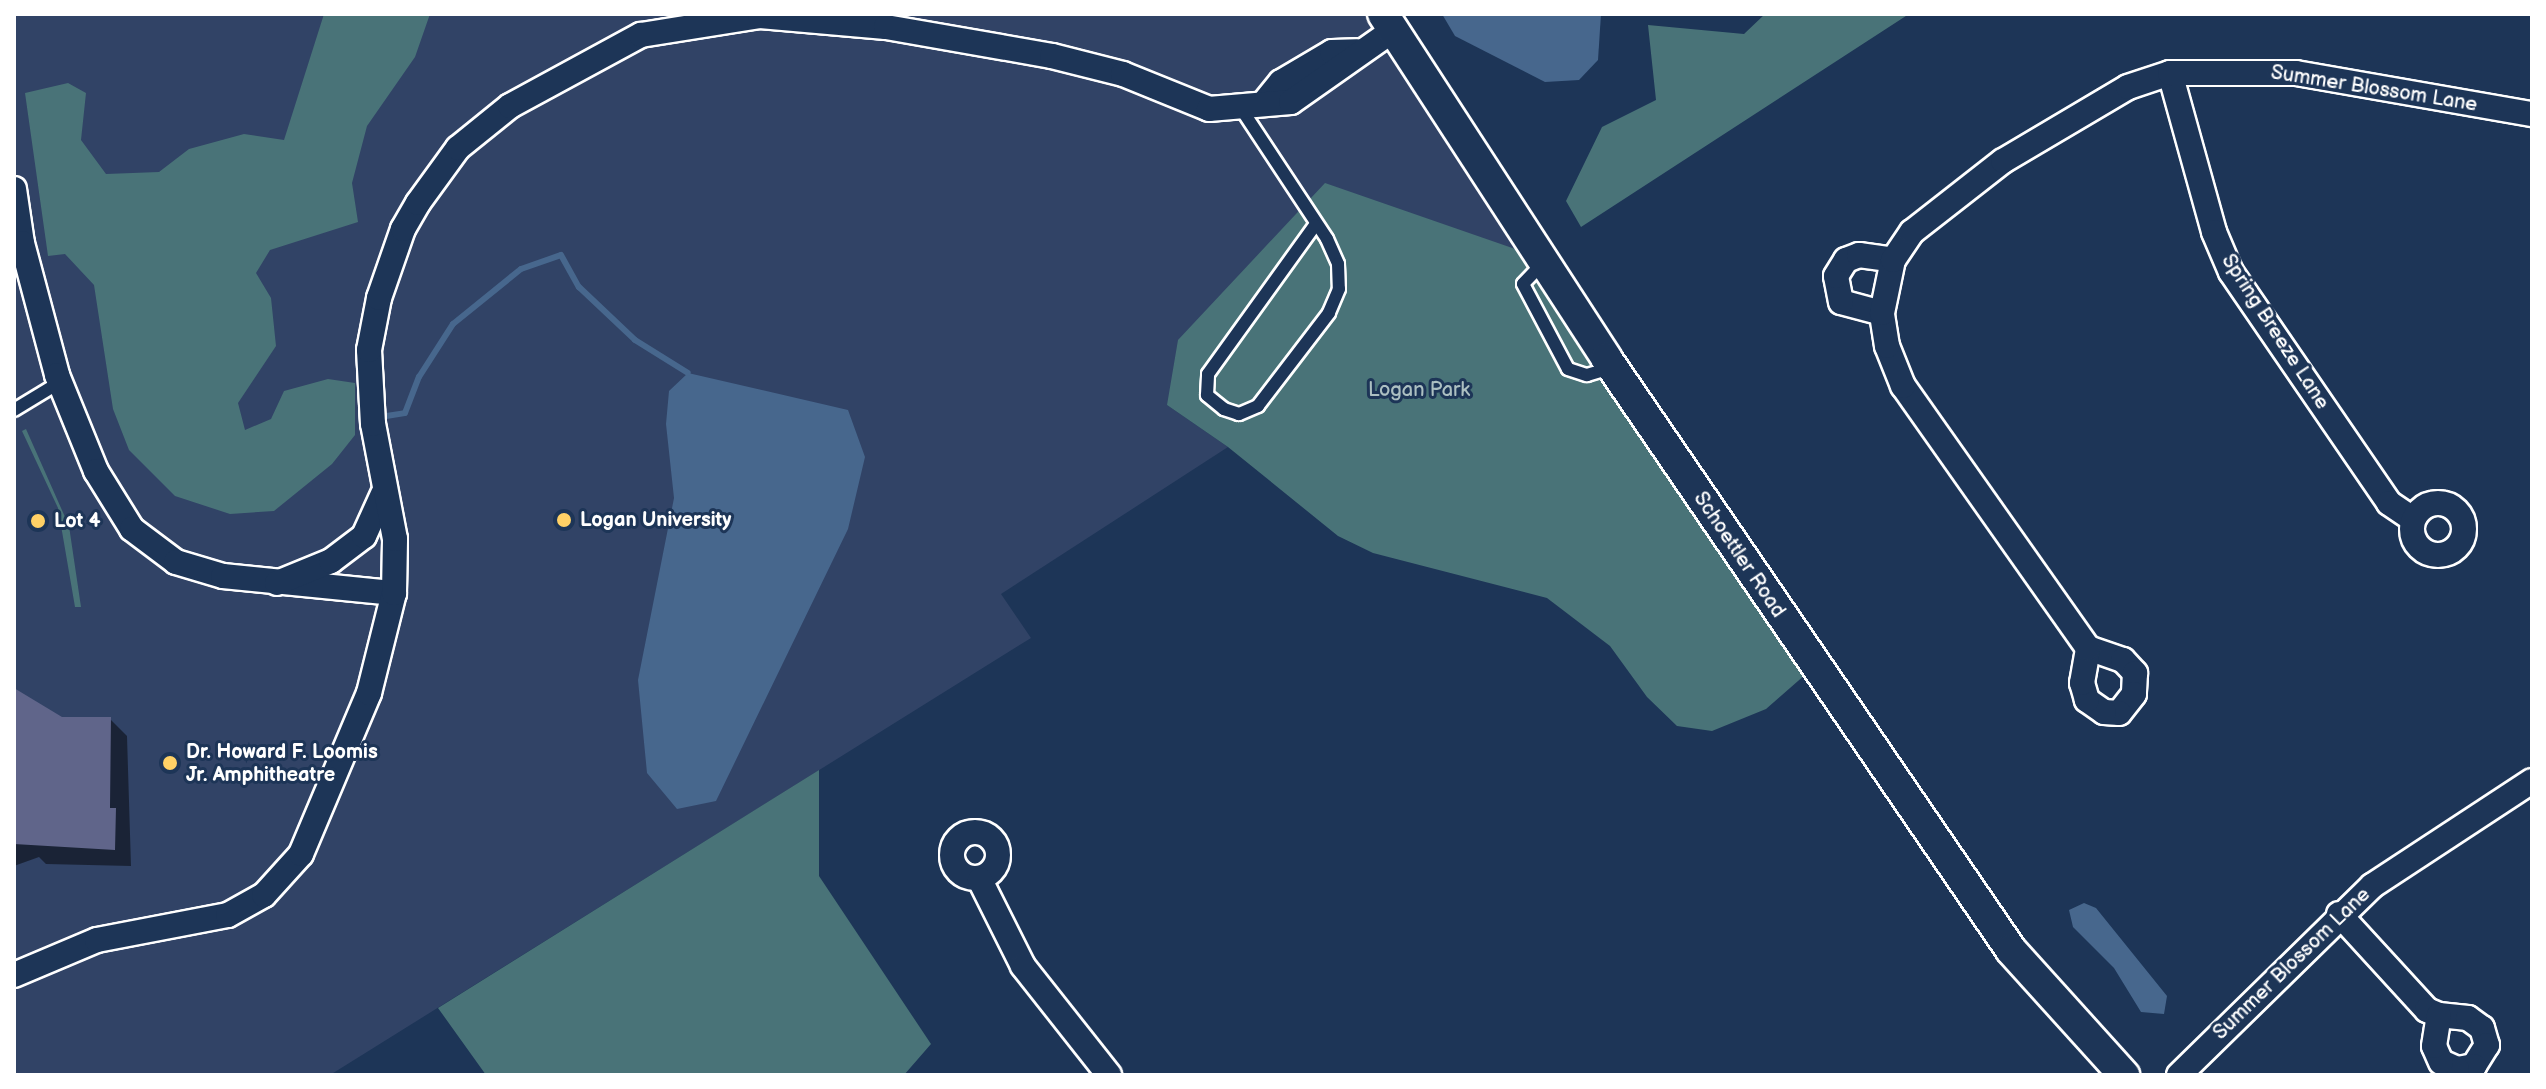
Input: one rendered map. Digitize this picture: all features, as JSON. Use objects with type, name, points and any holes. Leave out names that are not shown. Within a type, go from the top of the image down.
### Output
[{"type":"street","points":[[14,975],[97,940],[228,915],[283,879],[307,840],[359,719],[394,593],[395,539],[383,494],[369,350],[379,298],[403,229],[458,148],[484,124],[582,63],[641,35],[760,16],[886,27],[1052,56],[1123,74],[1209,109],[1252,107],[1281,82],[1332,52],[1357,51],[1388,22]]},
{"type":"street","name":"Schoettler Road","points":[[1388,22],[1606,358],[2011,950],[2124,1075]]},
{"type":"street","name":"Summer Blossom Lane","points":[[2088,648],[1903,386],[1887,346],[1882,313],[1893,260],[1912,232],[2003,161],[2128,87],[2170,73],[2296,73],[2532,114]]},
{"type":"street","name":"Spring Breeze Lane","points":[[2170,73],[2214,232],[2231,272],[2389,503],[2413,519]]},
{"type":"street","points":[[14,189],[22,243],[60,382],[96,471],[132,529],[176,562],[275,584],[394,593]]},
{"type":"street","points":[[1882,313],[1841,302],[1836,276],[1846,260],[1859,255],[1893,260]]},
{"type":"street","points":[[275,584],[331,561],[364,536],[383,494]]},
{"type":"street","name":"Summer Blossom Lane","points":[[2179,1075],[2339,914],[2372,886],[2532,781]]},
{"type":"street","points":[[980,880],[1023,966],[1109,1075]]},
{"type":"street","points":[[2339,914],[2427,1010],[2439,1015]]},
{"type":"lane","points":[[1252,107],[1338,264],[1336,302],[1258,406],[1239,414],[1224,409],[1207,395],[1208,374],[1315,225]]},
{"type":"lane","points":[[14,410],[60,382]]},
{"type":"shaded area","name":"Logan University","points":[[14,14],[1369,14],[1527,253],[1167,405],[1228,447],[1001,594],[1031,638],[330,1075],[14,1075]]},
{"type":"shaded area","points":[[1442,14],[1601,14],[1598,60],[1579,80],[1545,82],[1455,36]]},
{"type":"shaded area","points":[[688,373],[848,410],[865,457],[848,529],[716,801],[677,809],[647,773],[638,680],[674,498],[666,424],[669,391]]},
{"type":"shaded area","points":[[2084,903],[2096,908],[2167,996],[2164,1014],[2141,1012],[2114,968],[2073,927],[2069,910]]},
{"type":"green space","points":[[324,14],[430,14],[415,57],[367,126],[352,183],[358,222],[270,250],[256,273],[271,298],[276,346],[238,403],[245,430],[271,419],[284,391],[328,379],[355,383],[355,435],[332,464],[274,511],[230,514],[175,496],[129,450],[113,409],[94,285],[65,254],[48,256],[25,93],[68,83],[86,93],[81,140],[106,174],[159,172],[189,149],[244,134],[284,140]]},
{"type":"green space","points":[[1765,14],[1909,14],[1581,227],[1566,201],[1602,127],[1656,100],[1648,25],[1744,34]]},
{"type":"green space","name":"Logan Park","points":[[1325,183],[1527,253],[1806,674],[1766,709],[1712,731],[1677,726],[1647,697],[1610,646],[1547,598],[1373,553],[1338,536],[1228,447],[1167,405],[1178,340]]},
{"type":"green space","points":[[26,429],[69,526],[81,607],[75,607],[58,508],[22,431]]},
{"type":"green space","points":[[819,770],[819,876],[931,1044],[904,1075],[486,1075],[438,1008]]},
{"type":"building","points":[[14,688],[62,717],[111,717],[110,808],[116,808],[115,850],[14,844]]},
{"type":"waterway","points":[[380,417],[405,413],[419,377],[453,324],[521,269],[561,255],[579,287],[635,340],[688,373]]},
{"type":"place","name":"Logan University","points":[[564,520]]},
{"type":"place","name":"Lot 4","points":[[38,521]]},
{"type":"place","name":"Dr. Howard F. Loomis Jr. Amphitheatre","points":[[170,763]]}]
